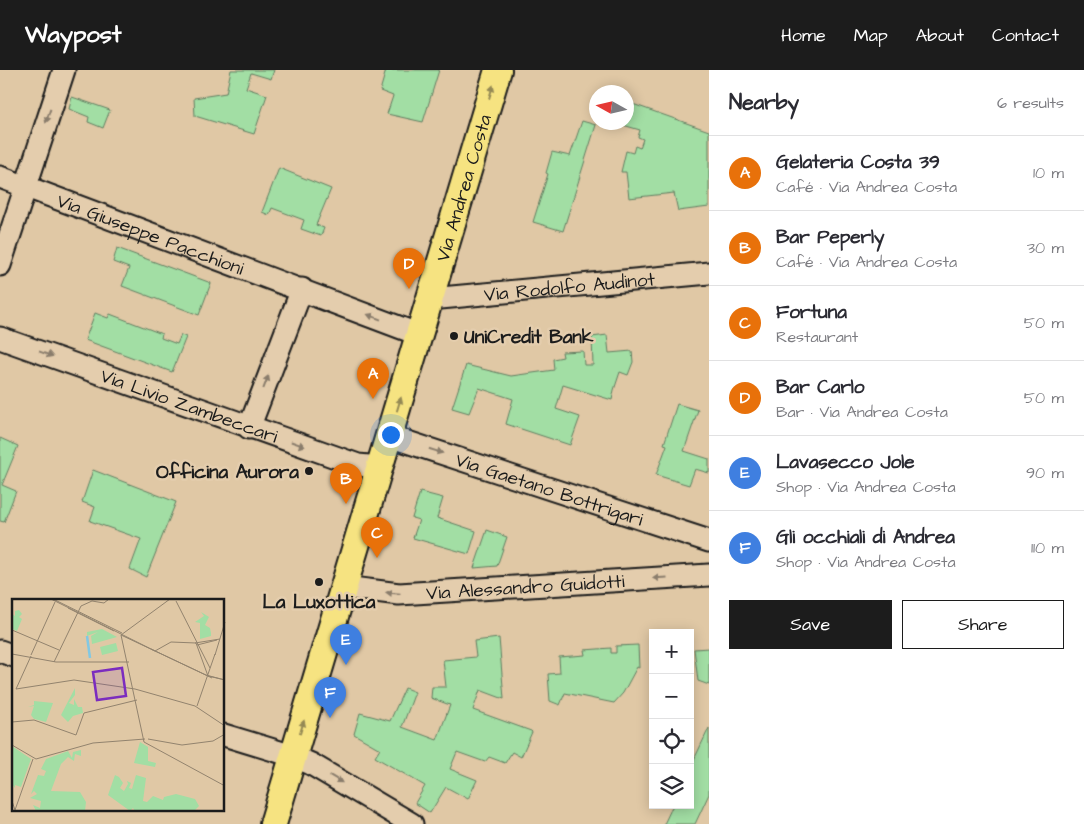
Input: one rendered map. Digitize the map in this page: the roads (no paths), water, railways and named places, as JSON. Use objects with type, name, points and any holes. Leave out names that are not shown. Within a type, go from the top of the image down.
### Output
[{"type":"main road","name":"Via Andrea Costa","points":[[273,824],[498,70]]},
{"type":"street","points":[[0,265],[64,70]]},
{"type":"street","name":"Via Giuseppe Pacchioni","points":[[0,177],[302,289],[420,335]]},
{"type":"street","name":"Via Rodolfo Audinot","points":[[430,299],[709,272]]},
{"type":"street","points":[[249,428],[302,289]]},
{"type":"street","name":"Via Livio Zambeccari","points":[[0,338],[249,428],[358,465],[380,467]]},
{"type":"street","name":"Via Gaetano Bottrigari","points":[[389,436],[709,541]]},
{"type":"street","name":"Via Alessandro Guidotti","points":[[344,587],[398,594],[709,575]]},
{"type":"street","points":[[0,651],[12,655]]},
{"type":"street","points":[[225,735],[293,756],[311,764],[412,824]]},
{"type":"place","name":"Bar Carlo","points":[[409,289]]},
{"type":"place","name":"UniCredit Bank","points":[[454,336]]},
{"type":"place","name":"Gelateria Costa 39","points":[[373,399]]},
{"type":"place","name":"Officina Aurora","points":[[309,471]]},
{"type":"place","name":"Bar Peperly","points":[[346,504]]},
{"type":"place","name":"Fortuna","points":[[377,558]]},
{"type":"place","name":"La Luxottica","points":[[319,582]]},
{"type":"place","name":"Lavasecco Jole","points":[[346,665]]},
{"type":"place","name":"Gli occhiali di Andrea","points":[[330,718]]}]
